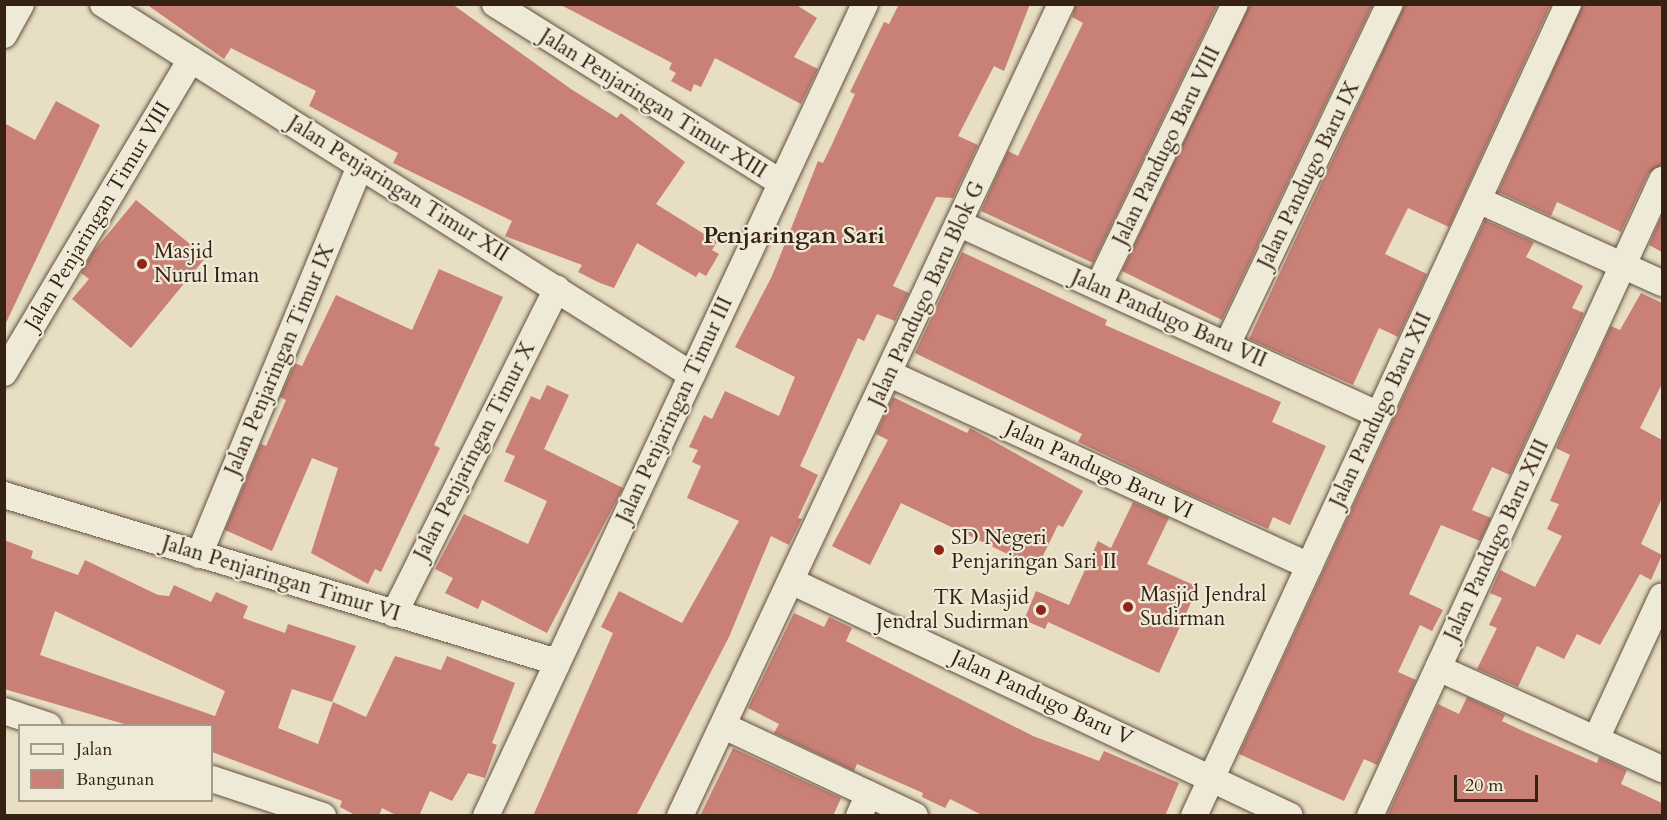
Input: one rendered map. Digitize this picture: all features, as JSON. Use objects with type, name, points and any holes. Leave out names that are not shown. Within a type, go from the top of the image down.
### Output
[{"type":"street","name":"Jalan Penjaringan Timur XIII","points":[[495,4],[781,183]]},
{"type":"street","name":"Jalan Penjaringan Timur III","points":[[486,816],[865,4]]},
{"type":"street","name":"Jalan Pandugo Baru Blok G","points":[[680,816],[793,582],[1061,4]]},
{"type":"street","name":"Jalan Pandugo Baru VIII","points":[[1098,287],[1235,4]]},
{"type":"street","name":"Jalan Pandugo Baru IX","points":[[1227,345],[1390,4]]},
{"type":"street","name":"Jalan Pandugo Baru XII","points":[[1194,816],[1568,4]]},
{"type":"street","name":"Jalan Penjaringan Timur XII","points":[[104,5],[692,375]]},
{"type":"street","name":"Jalan Penjaringan Timur VIII","points":[[4,373],[191,60]]},
{"type":"street","name":"Jalan Penjaringan Timur IX","points":[[199,555],[360,166]]},
{"type":"street","name":"Jalan Pandugo Baru XIII","points":[[1370,816],[1662,180]]},
{"type":"street","points":[[1478,200],[1662,283]]},
{"type":"street","name":"Jalan Pandugo Baru VII","points":[[960,224],[1379,415]]},
{"type":"street","name":"Jalan Penjaringan Timur X","points":[[394,614],[557,289]]},
{"type":"street","name":"Jalan Pandugo Baru VI","points":[[890,374],[1309,566]]},
{"type":"street","name":"Jalan Penjaringan Timur VI","points":[[4,495],[557,662]]},
{"type":"street","name":"Jalan Pandugo Baru V","points":[[793,582],[1212,777],[1290,816]]},
{"type":"street","points":[[1596,739],[1662,596]]},
{"type":"street","points":[[1438,668],[1662,769]]},
{"type":"street","points":[[4,711],[43,724]]},
{"type":"street","points":[[724,726],[864,805],[915,816]]},
{"type":"street","points":[[213,779],[323,816]]},
{"type":"building","points":[[146,4],[452,4],[571,89],[617,118],[621,113],[685,162],[656,204],[717,242],[712,250],[719,254],[706,276],[699,272],[696,277],[637,243],[614,288],[600,283],[578,272],[582,265],[505,236],[512,221],[393,163],[398,153],[309,106],[316,91],[231,48],[224,59]]},
{"type":"building","points":[[559,4],[795,4],[817,18],[794,57],[818,69],[801,104],[715,58],[701,87],[694,84],[691,92],[671,81],[676,73],[669,69],[672,63]]},
{"type":"building","points":[[899,4],[1030,4],[1004,71],[994,66],[958,136],[978,145],[953,198],[936,197],[893,286],[909,293],[895,321],[877,314],[864,341],[858,338],[800,466],[818,475],[798,518],[802,519],[789,545],[771,536],[729,637],[636,816],[533,816],[613,633],[601,627],[619,591],[682,623],[739,521],[687,498],[701,466],[692,462],[698,450],[689,447],[704,415],[712,419],[725,391],[779,416],[795,377],[735,347],[772,276],[818,161],[823,163],[855,94],[850,92],[884,22],[889,24]]},
{"type":"building","points":[[1076,4],[1218,4],[1093,263],[981,211],[1008,151],[1018,156],[1083,23],[1072,17]]},
{"type":"building","points":[[1250,4],[1373,4],[1222,320],[1122,271]]},
{"type":"building","points":[[1405,4],[1551,4],[1449,227],[1408,208],[1385,254],[1427,274],[1398,337],[1379,328],[1353,385],[1249,339]]},
{"type":"building","points":[[1583,4],[1662,4],[1662,165],[1648,174],[1621,232],[1557,202],[1551,216],[1498,192]]},
{"type":"building","points":[[56,101],[100,125],[4,327],[4,123],[35,140]]},
{"type":"building","name":"Masjid Nurul Iman","points":[[136,200],[206,257],[131,348],[72,299],[89,279],[81,273],[93,252]]},
{"type":"building","points":[[1662,215],[1662,252],[1649,245]]},
{"type":"building","points":[[1485,220],[1534,242],[1526,257],[1583,286],[1572,308],[1584,313],[1510,475],[1492,467],[1472,510],[1491,518],[1480,541],[1441,525],[1409,594],[1443,610],[1432,631],[1420,625],[1398,672],[1416,680],[1377,765],[1364,759],[1344,801],[1239,754]]},
{"type":"building","points":[[962,252],[1107,320],[1105,325],[1281,402],[1272,422],[1326,446],[1290,525],[1273,517],[1268,529],[1184,492],[1078,442],[1082,434],[915,353]]},
{"type":"building","points":[[439,269],[503,297],[434,445],[440,448],[381,572],[375,569],[368,584],[311,553],[338,468],[312,458],[272,551],[225,530],[261,444],[266,446],[286,400],[280,397],[295,363],[302,366],[336,295],[412,330]]},
{"type":"building","points":[[1641,293],[1662,303],[1662,384],[1640,428],[1662,440],[1662,498],[1641,544],[1662,555],[1651,580],[1640,574],[1600,645],[1577,634],[1564,659],[1537,646],[1518,687],[1477,669],[1497,628],[1489,625],[1502,598],[1490,593],[1500,570],[1535,587],[1562,536],[1547,529],[1559,504],[1550,501],[1570,455],[1556,448],[1611,326],[1620,330]]},
{"type":"building","points":[[547,385],[569,395],[544,449],[623,488],[547,633],[482,600],[478,609],[445,593],[453,578],[435,569],[464,514],[528,544],[547,501],[504,481],[515,456],[505,452],[531,396],[540,400]]},
{"type":"building","points":[[893,397],[967,433],[970,428],[1083,491],[1063,527],[1058,525],[1037,568],[901,503],[870,565],[832,546],[888,440],[876,434]]},
{"type":"building","name":"Masjid Jendral Sudirman","points":[[1133,502],[1169,518],[1147,564],[1198,587],[1159,673],[1048,622],[1045,629],[1024,620],[1036,591],[1069,605],[1098,541],[1111,548]]},
{"type":"building","points":[[4,540],[33,551],[31,558],[78,575],[85,560],[158,595],[169,596],[174,585],[211,602],[216,592],[248,606],[243,618],[285,633],[288,624],[356,646],[332,702],[292,689],[278,728],[318,744],[333,702],[366,717],[395,656],[441,670],[447,656],[515,683],[492,743],[497,745],[485,778],[468,773],[452,801],[430,791],[419,816],[398,816],[382,808],[379,816],[357,816],[340,807],[342,801],[213,752],[213,724],[124,724],[4,689]],"holes":[[[55,611],[225,691],[215,716],[40,655]]]},
{"type":"building","points":[[794,613],[824,627],[829,617],[852,628],[846,641],[1033,736],[1099,761],[1104,751],[1179,783],[1165,816],[984,816],[950,799],[945,808],[922,797],[923,793],[857,764],[854,771],[774,733],[779,724],[748,708]]},
{"type":"building","points":[[1467,697],[1505,715],[1502,721],[1523,731],[1597,763],[1599,757],[1627,770],[1621,784],[1662,803],[1662,816],[1387,816],[1438,704],[1459,714]]},
{"type":"building","points":[[733,748],[841,798],[833,816],[700,816]]},
{"type":"place","name":"Masjid Nurul Iman","points":[[142,264]]},
{"type":"place","name":"SD Negeri Penjaringan Sari II","points":[[939,550]]},
{"type":"place","name":"Masjid Jendral Sudirman","points":[[1128,607]]},
{"type":"place","name":"TK Masjid Jendral Sudirman","points":[[1041,610]]},
{"type":"district","name":"Penjaringan Sari","points":[[794,236]]}]
